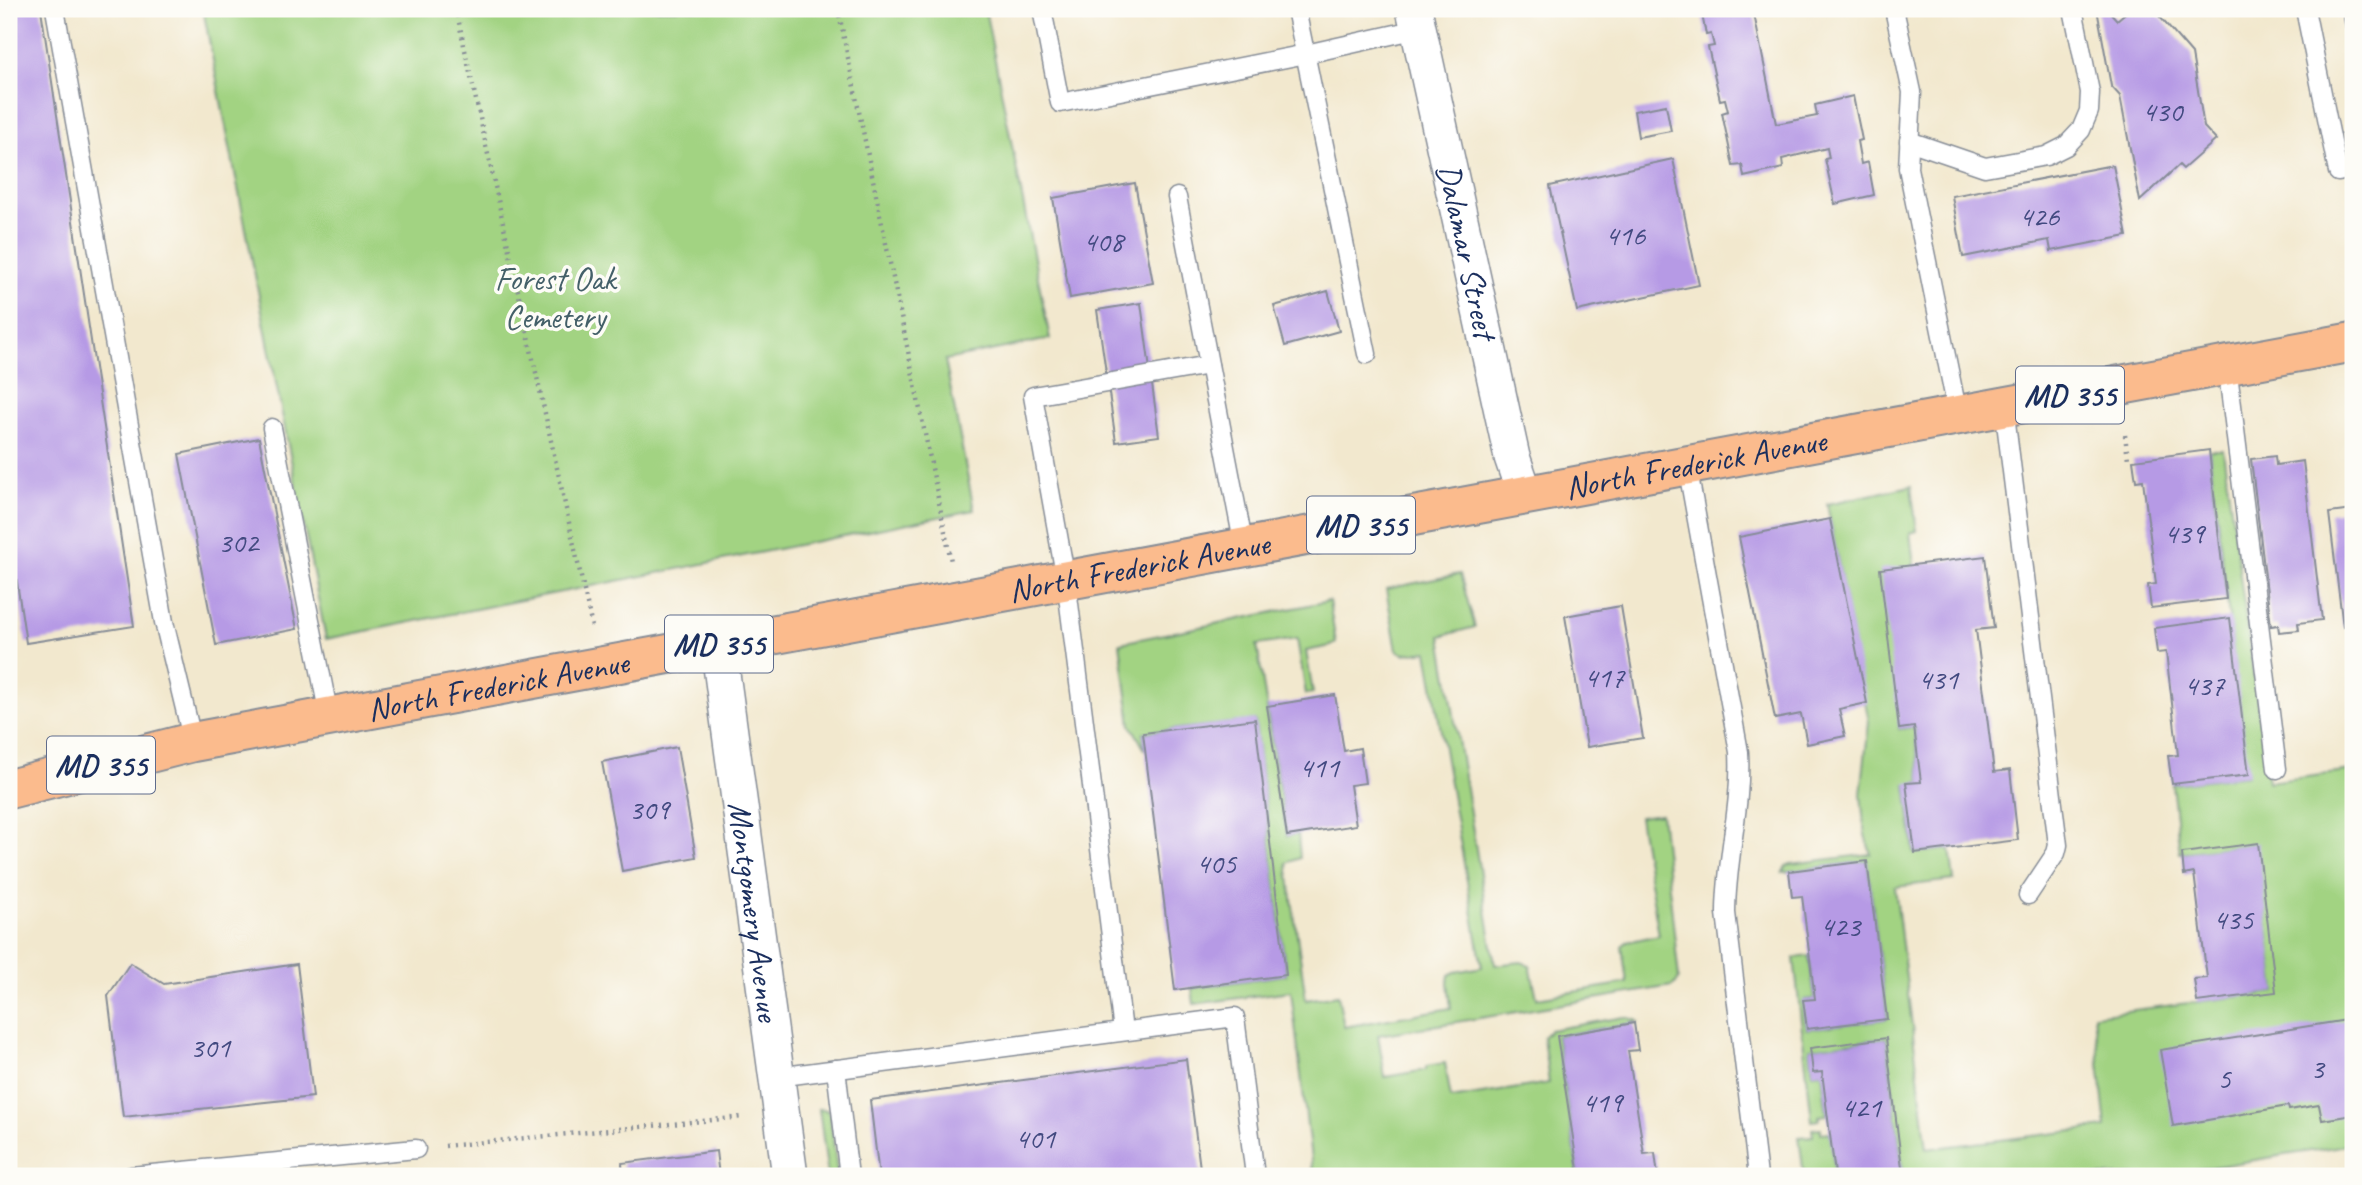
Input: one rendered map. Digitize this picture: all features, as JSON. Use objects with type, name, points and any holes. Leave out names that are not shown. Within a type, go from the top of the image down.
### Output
[{"type":"main road","name":"North Frederick Avenue","points":[[9,789],[193,742],[329,716],[2353,342]]},
{"type":"street","name":"Dalamar Street","points":[[1416,19],[1512,457],[1525,495]]},
{"type":"street","name":"Montgomery Avenue","points":[[718,644],[790,1176]]},
{"type":"lane","points":[[55,9],[164,622],[193,742]]},
{"type":"lane","points":[[1042,9],[1060,103],[1306,54],[1416,19]]},
{"type":"lane","points":[[1296,9],[1367,354]]},
{"type":"lane","points":[[1894,9],[1911,85],[1909,175],[1958,415]]},
{"type":"lane","points":[[1909,141],[1985,167],[2046,156],[2066,146],[2081,130],[2089,111],[2090,92],[2073,9]]},
{"type":"lane","points":[[2305,9],[2338,172],[2353,169]]},
{"type":"lane","points":[[1177,197],[1244,547]]},
{"type":"lane","points":[[1123,1031],[1066,580],[1032,396],[1209,365]]},
{"type":"lane","points":[[2227,365],[2277,769]]},
{"type":"lane","points":[[2004,406],[2058,845],[2056,853],[2028,895]]},
{"type":"lane","points":[[272,428],[329,716]]},
{"type":"lane","points":[[1687,465],[1739,752],[1739,792],[1727,873],[1726,913],[1758,1176]]},
{"type":"lane","points":[[777,1077],[1235,1017],[1255,1176]]},
{"type":"lane","points":[[836,1069],[849,1176]]},
{"type":"lane","points":[[131,1176],[416,1149]]},
{"type":"path","points":[[456,9],[601,666]]},
{"type":"path","points":[[838,9],[959,600]]},
{"type":"path","points":[[2125,435],[2128,459]]},
{"type":"path","points":[[416,1149],[781,1113]]},
{"type":"green space","name":"Forest Oak Cemetery","points":[[203,9],[985,9],[1050,339],[945,360],[974,510],[326,639]]},
{"type":"green space","points":[[2209,450],[2223,450],[2268,782],[2353,771],[2353,1144],[2159,1176],[1903,1176],[1886,1038],[1810,1048],[1813,1073],[1822,1072],[1827,1115],[1812,1121],[1794,958],[1809,956],[1815,999],[1804,1000],[1807,1029],[1887,1019],[1867,861],[1783,872],[1786,866],[1791,864],[1871,854],[1865,835],[1861,794],[1869,722],[1827,504],[1911,486],[1917,531],[1910,533],[1914,565],[1899,729],[1914,727],[1921,782],[1906,784],[1914,853],[1950,849],[1954,880],[1895,887],[1927,1149],[2106,1127],[2094,1015],[2276,992],[2257,844],[2180,853],[2172,784],[2248,775]]},
{"type":"green space","points":[[1460,574],[1475,627],[1441,636],[1495,965],[1521,962],[1530,965],[1537,998],[1627,983],[1622,946],[1627,942],[1659,935],[1639,817],[1661,814],[1679,978],[1672,986],[1378,1035],[1385,1077],[1426,1070],[1426,1066],[1445,1063],[1451,1099],[1549,1083],[1543,1037],[1550,1030],[1624,1017],[1636,1020],[1638,1022],[1557,1036],[1579,1176],[1313,1176],[1291,991],[1194,1004],[1192,988],[1286,975],[1255,720],[1143,733],[1145,750],[1131,725],[1120,643],[1329,601],[1336,643],[1306,651],[1313,693],[1306,694],[1297,639],[1257,645],[1287,836],[1298,834],[1300,858],[1287,863],[1306,1000],[1338,995],[1344,1027],[1451,1008],[1449,975],[1482,967],[1427,651],[1404,654],[1397,650],[1386,589]]},
{"type":"green space","points":[[819,1109],[827,1110],[830,1116],[838,1176],[828,1176]]},
{"type":"green space","points":[[1821,1128],[1821,1133],[1830,1132],[1835,1174],[1804,1176],[1799,1137],[1813,1136],[1812,1129]]},
{"type":"building","points":[[9,9],[41,9],[134,626],[26,643],[9,528]]},
{"type":"building","points":[[1701,9],[1753,9],[1776,124],[1817,116],[1815,105],[1853,96],[1862,140],[1857,141],[1861,164],[1868,162],[1874,195],[1835,204],[1825,159],[1829,158],[1827,148],[1782,159],[1783,168],[1744,177],[1742,165],[1733,166],[1722,113],[1728,111],[1725,99],[1720,100],[1708,47],[1714,46],[1711,34],[1706,35]]},
{"type":"building","points":[[2097,9],[2107,9],[2117,20],[2130,9],[2153,9],[2192,54],[2204,127],[2216,140],[2183,169],[2179,165],[2140,201],[2120,96],[2111,86]]},
{"type":"building","points":[[2342,9],[2353,9],[2353,60],[2352,60]]},
{"type":"building","points":[[1666,105],[1671,131],[1638,137],[1634,111]]},
{"type":"building","points":[[1673,159],[1699,285],[1577,311],[1550,186]]},
{"type":"building","points":[[2113,165],[2127,236],[2051,251],[2049,240],[1963,257],[1952,196]]},
{"type":"building","points":[[1135,183],[1153,283],[1070,298],[1053,198]]},
{"type":"building","points":[[1328,291],[1339,331],[1285,346],[1274,306]]},
{"type":"building","points":[[1141,303],[1159,436],[1116,442],[1097,310]]},
{"type":"building","points":[[259,438],[297,629],[216,645],[179,454]]},
{"type":"building","points":[[2209,450],[2226,599],[2151,608],[2148,585],[2156,584],[2143,480],[2136,481],[2133,460]]},
{"type":"building","points":[[2275,456],[2276,465],[2303,461],[2322,620],[2298,623],[2299,630],[2279,632],[2278,625],[2271,626],[2251,459]]},
{"type":"building","points":[[2353,510],[2353,625],[2343,627],[2329,513]]},
{"type":"building","points":[[1830,519],[1867,703],[1839,709],[1845,736],[1807,744],[1801,714],[1775,719],[1739,537]]},
{"type":"building","points":[[1985,556],[1994,628],[1976,630],[1994,772],[2010,770],[2018,840],[1915,853],[1906,783],[1921,782],[1914,727],[1899,729],[1880,569]]},
{"type":"building","points":[[1621,606],[1643,738],[1587,747],[1565,616]]},
{"type":"building","points":[[2230,618],[2249,775],[2172,784],[2168,756],[2178,755],[2166,652],[2157,653],[2154,628]]},
{"type":"building","points":[[1335,695],[1344,751],[1360,748],[1365,783],[1350,785],[1356,825],[1287,836],[1267,706]]},
{"type":"building","points":[[1255,719],[1286,975],[1175,990],[1143,733]]},
{"type":"building","points":[[677,747],[696,857],[622,871],[602,762]]},
{"type":"building","points":[[2258,843],[2276,992],[2197,1002],[2194,979],[2207,978],[2194,873],[2184,875],[2182,853]]},
{"type":"building","points":[[1867,861],[1887,1019],[1807,1029],[1803,1000],[1815,999],[1802,896],[1792,897],[1789,871]]},
{"type":"building","points":[[130,963],[164,984],[297,964],[313,1097],[123,1117],[108,996]]},
{"type":"building","points":[[2353,1019],[2353,1115],[2322,1120],[2319,1105],[2289,1110],[2288,1106],[2173,1126],[2160,1050]]},
{"type":"building","points":[[1634,1023],[1638,1050],[1628,1051],[1644,1154],[1655,1153],[1658,1176],[1579,1176],[1557,1036]]},
{"type":"building","points":[[1886,1038],[1903,1176],[1829,1176],[1835,1174],[1822,1072],[1813,1073],[1810,1048]]},
{"type":"building","points":[[1186,1059],[1201,1176],[879,1176],[870,1100]]},
{"type":"building","points":[[716,1151],[719,1176],[623,1176],[622,1163]]}]
